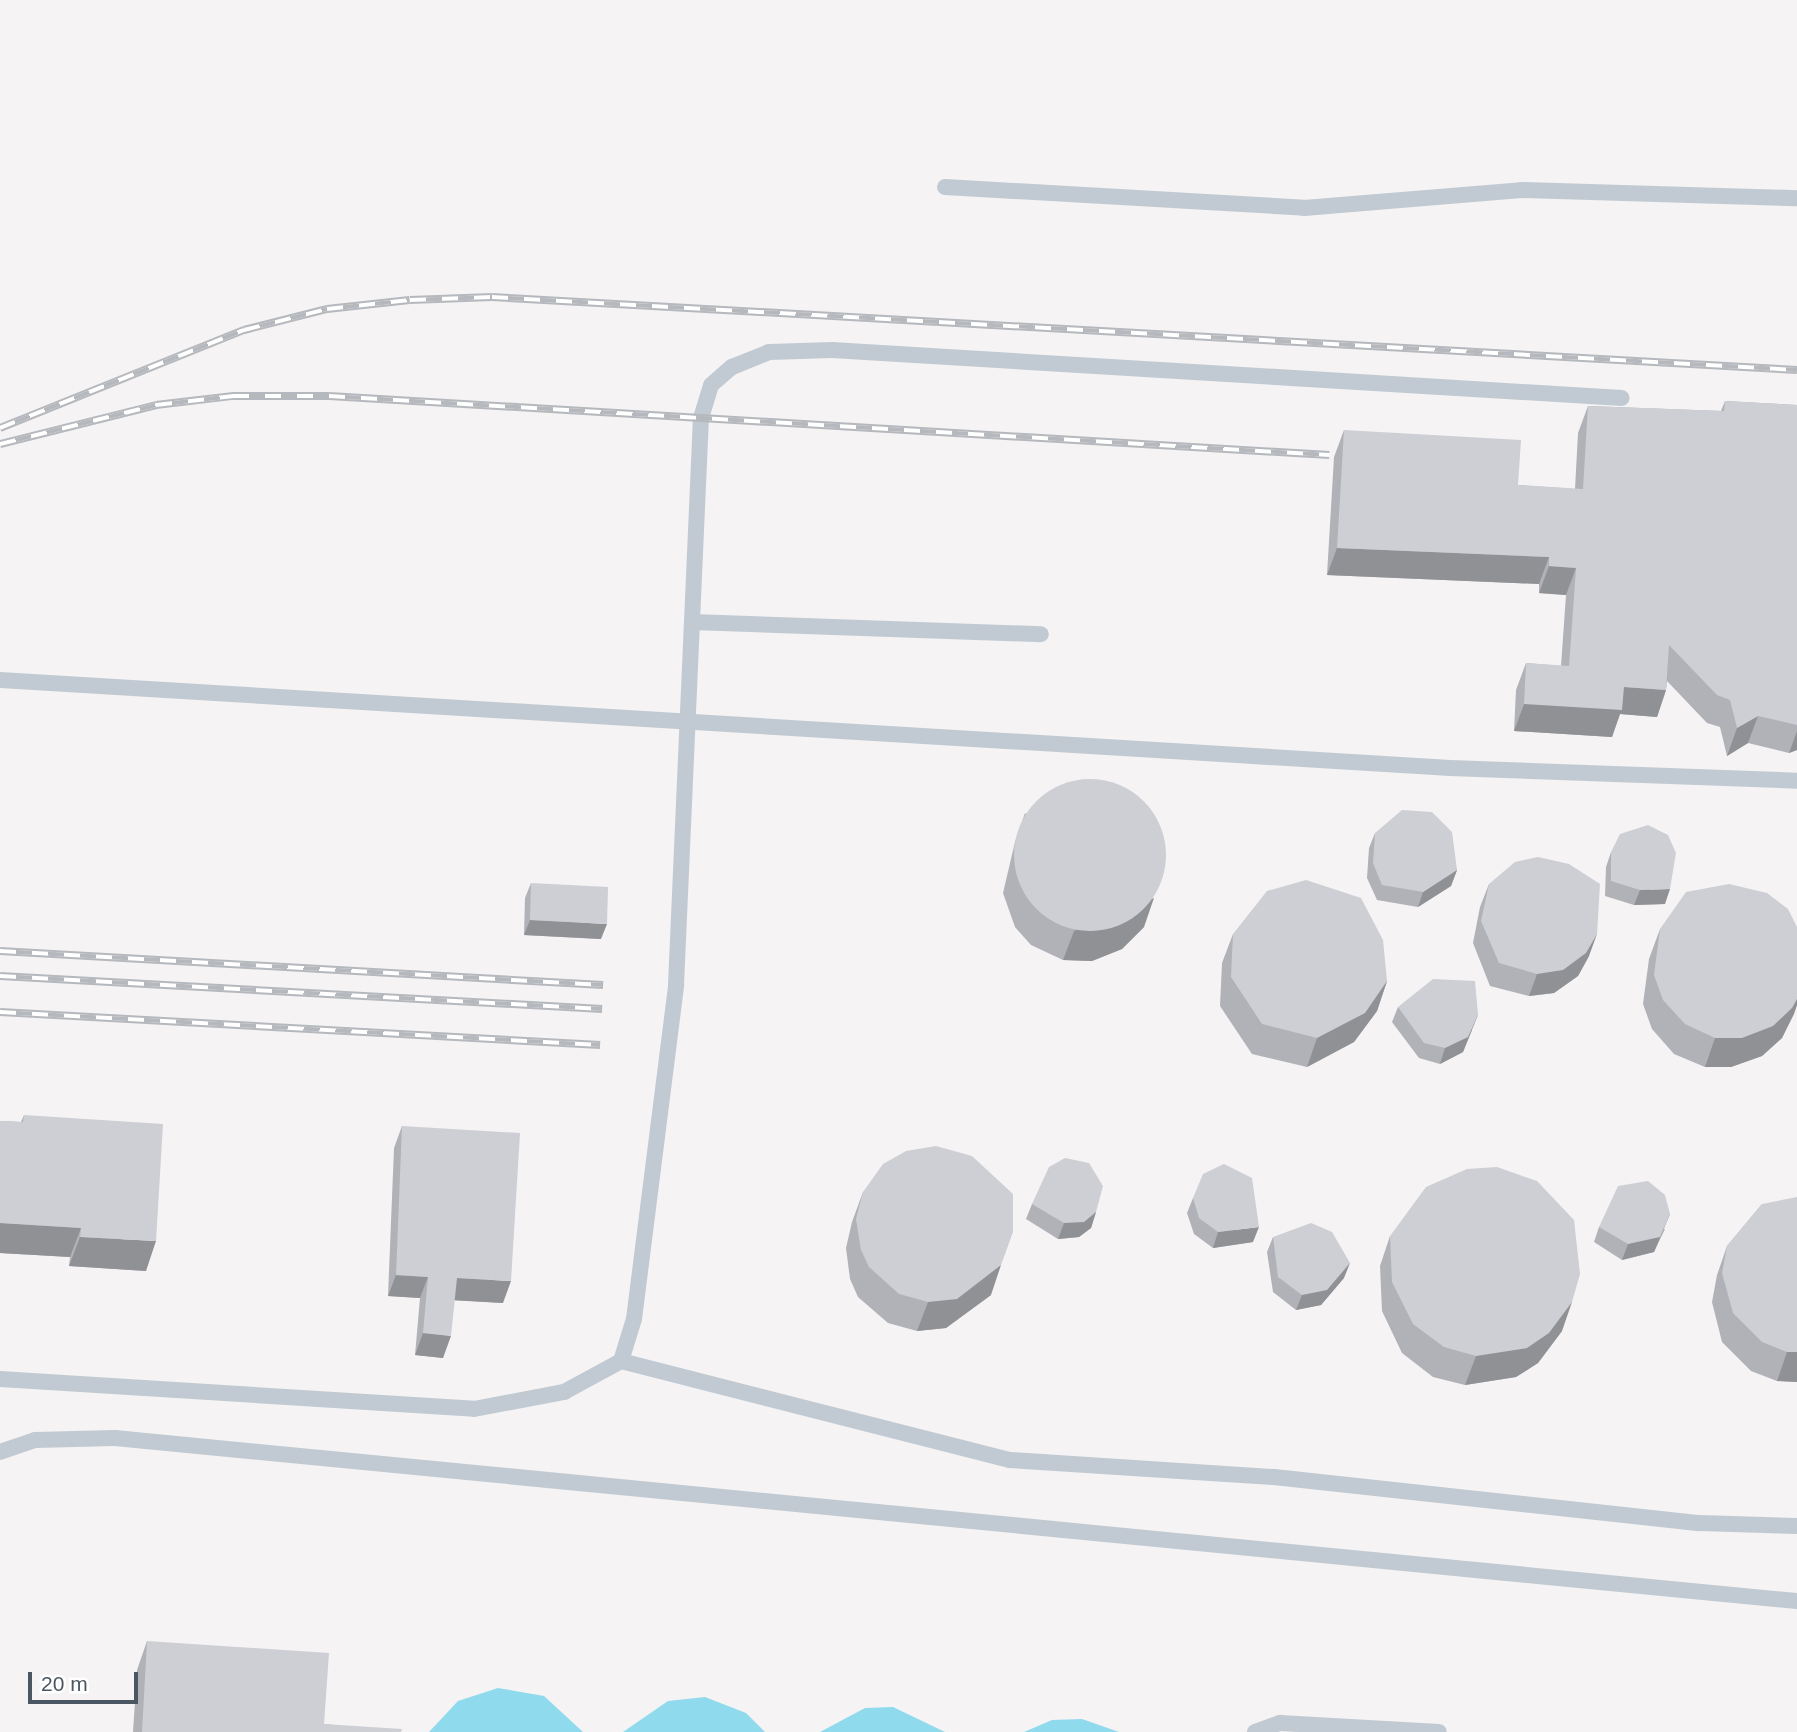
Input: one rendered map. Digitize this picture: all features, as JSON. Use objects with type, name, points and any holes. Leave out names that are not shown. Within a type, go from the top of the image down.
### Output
[{"type":"lane","points":[[945,187],[1304,208],[1521,190],[1797,198]]},
{"type":"lane","points":[[621,1361],[634,1319],[676,985],[701,418],[710,385],[732,367],[769,352],[832,350],[1622,398]]},
{"type":"lane","points":[[692,622],[1041,634]]},
{"type":"lane","points":[[0,680],[1450,768],[1797,781]]},
{"type":"lane","points":[[0,1379],[474,1409],[564,1392],[621,1361],[1010,1460],[1274,1477],[1700,1523],[1797,1525]]},
{"type":"lane","points":[[0,1452],[35,1440],[115,1438],[1797,1601]]},
{"type":"lane","points":[[1255,1732],[1280,1723],[1439,1732]]},
{"type":"water","points":[[498,1688],[544,1696],[583,1732],[429,1732],[458,1701]]},
{"type":"water","points":[[705,1697],[746,1713],[765,1732],[623,1732],[668,1701]]},
{"type":"water","points":[[893,1707],[945,1732],[820,1732],[865,1708]]},
{"type":"water","points":[[1082,1719],[1119,1732],[1024,1732],[1052,1720]]},
{"type":"building","points":[[1725,401],[1797,405],[1797,725],[1758,716],[1737,728],[1730,700],[1717,695],[1669,645],[1666,690],[1624,687],[1622,710],[1524,704],[1526,663],[1569,666],[1576,568],[1549,566],[1549,557],[1337,548],[1344,430],[1521,440],[1518,485],[1583,489],[1588,406],[1724,411]]},
{"type":"building","points":[[1090,779],[1119,785],[1144,801],[1160,826],[1166,855],[1160,884],[1144,909],[1119,925],[1090,931],[1061,925],[1036,909],[1020,884],[1014,855],[1020,826],[1036,801],[1061,785]]},
{"type":"building","points":[[1402,810],[1432,812],[1452,832],[1457,870],[1423,892],[1382,885],[1373,863],[1375,833]]},
{"type":"building","points":[[1648,825],[1668,835],[1676,853],[1670,889],[1640,890],[1611,881],[1611,852],[1620,834]]},
{"type":"building","points":[[1538,857],[1569,864],[1600,884],[1597,934],[1586,953],[1563,970],[1537,974],[1499,963],[1481,921],[1489,884],[1515,862]]},
{"type":"building","points":[[1306,880],[1361,898],[1383,940],[1387,981],[1365,1013],[1317,1038],[1262,1024],[1231,977],[1233,934],[1267,891]]},
{"type":"building","points":[[531,883],[608,887],[607,924],[530,920]]},
{"type":"building","points":[[1729,884],[1767,893],[1788,909],[1797,927],[1797,999],[1792,1008],[1773,1026],[1742,1038],[1715,1038],[1685,1024],[1663,1000],[1654,975],[1660,929],[1686,892]]},
{"type":"building","points":[[1433,979],[1475,981],[1478,1015],[1468,1037],[1445,1048],[1424,1043],[1398,1007]]},
{"type":"building","points":[[24,1115],[163,1124],[156,1241],[80,1237],[81,1228],[0,1223],[0,1121],[23,1122]]},
{"type":"building","points":[[402,1126],[520,1133],[511,1281],[457,1278],[451,1336],[423,1333],[428,1277],[396,1275]]},
{"type":"building","points":[[936,1146],[972,1156],[1013,1194],[1013,1232],[1001,1265],[957,1299],[928,1302],[899,1294],[869,1267],[861,1250],[856,1219],[863,1192],[883,1164],[906,1151]]},
{"type":"building","points":[[1065,1158],[1089,1163],[1103,1186],[1096,1212],[1084,1222],[1064,1223],[1032,1204],[1049,1167]]},
{"type":"building","points":[[1224,1164],[1252,1178],[1259,1227],[1218,1232],[1199,1218],[1193,1198],[1203,1174]]},
{"type":"building","points":[[1497,1167],[1537,1181],[1574,1220],[1580,1274],[1572,1302],[1549,1333],[1527,1348],[1476,1356],[1444,1347],[1413,1324],[1392,1282],[1390,1236],[1426,1187],[1467,1169]]},
{"type":"building","points":[[1648,1181],[1665,1195],[1670,1214],[1660,1237],[1628,1244],[1599,1227],[1618,1186]]},
{"type":"building","points":[[1797,1197],[1797,1352],[1787,1352],[1762,1342],[1733,1313],[1722,1273],[1727,1246],[1762,1204]]},
{"type":"building","points":[[1311,1223],[1332,1232],[1350,1263],[1327,1290],[1302,1295],[1278,1277],[1273,1237]]},
{"type":"building","points":[[147,1641],[329,1653],[324,1724],[402,1729],[401,1732],[142,1732]]},
{"type":"railway","points":[[0,428],[244,330],[327,309],[410,300],[492,297],[1797,370]]},
{"type":"railway","points":[[0,444],[156,405],[233,396],[329,396],[1329,455]]},
{"type":"railway","points":[[0,951],[603,985]]},
{"type":"railway","points":[[0,976],[602,1009]]},
{"type":"railway","points":[[0,1012],[600,1045]]}]
